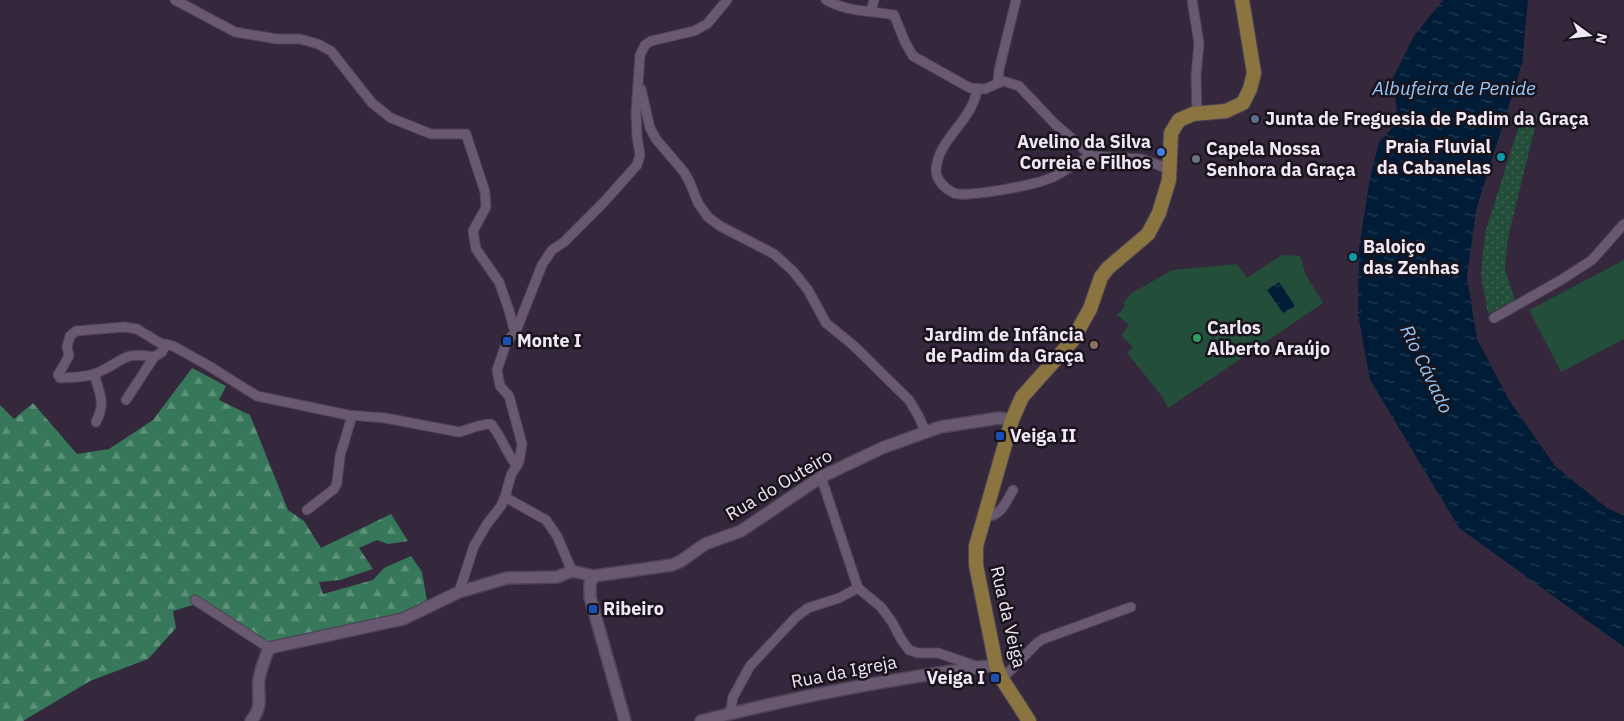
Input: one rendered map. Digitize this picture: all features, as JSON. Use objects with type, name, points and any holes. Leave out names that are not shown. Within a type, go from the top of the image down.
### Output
[{"type":"main road","points":[[1197,114],[1226,111],[1243,103],[1250,89],[1254,73],[1242,0]]},
{"type":"main road","name":"Rua da Veiga","points":[[1029,721],[1002,679],[996,665],[976,565],[976,546],[1012,420],[1022,397],[1072,341],[1090,310],[1101,277],[1108,268],[1148,234],[1158,213],[1169,180],[1170,133],[1179,120],[1197,114]]},
{"type":"street","points":[[175,0],[235,32],[277,39],[300,39],[318,44],[331,51],[372,103],[392,118],[431,134],[466,134],[485,192],[486,207],[473,232],[476,249],[499,282],[516,331]]},
{"type":"street","points":[[459,592],[474,546],[505,497],[511,475],[517,466],[522,444],[509,396],[500,386],[497,370],[507,340],[516,331],[542,265],[552,250],[564,242],[637,166],[640,155],[636,113],[640,55],[645,46],[651,41],[694,31],[707,24],[728,0]]},
{"type":"street","points":[[826,0],[851,11],[871,11],[894,15],[904,42],[913,56],[949,78],[970,88],[985,89],[1003,81],[1019,86],[1055,124],[1092,156]]},
{"type":"street","points":[[871,11],[874,0]]},
{"type":"street","points":[[998,84],[999,70],[1016,0]]},
{"type":"street","points":[[1192,0],[1199,43],[1196,76],[1197,114]]},
{"type":"street","points":[[639,76],[650,128],[656,139],[684,172],[698,203],[708,217],[720,226],[774,254],[793,271],[808,290],[826,323],[852,345],[908,400],[926,432]]},
{"type":"street","points":[[977,89],[971,109],[943,147],[936,170],[938,179],[944,187],[955,193],[970,193],[1031,185],[1051,178],[1092,156],[1142,159],[1169,169]]},
{"type":"street","points":[[1494,318],[1592,260],[1624,224]]},
{"type":"street","points":[[154,357],[137,355],[124,357],[94,374],[78,377],[60,378],[58,375],[69,356],[67,347],[70,336],[76,331],[124,327],[137,330],[160,343],[173,346],[257,396],[352,416],[385,418],[459,432],[481,424],[491,424],[499,433],[517,466]]},
{"type":"street","points":[[126,400],[154,357],[162,352],[166,344]]},
{"type":"street","points":[[94,374],[102,402],[102,411],[96,422]]},
{"type":"street","points":[[307,510],[334,489],[337,483],[340,456],[352,416]]},
{"type":"street","name":"Rua do Outeiro","points":[[594,576],[672,565],[681,561],[705,544],[741,531],[821,477],[882,448],[940,427],[999,418],[1012,420]]},
{"type":"street","points":[[821,477],[858,588],[881,607],[909,650],[918,653],[938,653],[979,668]]},
{"type":"street","points":[[985,516],[997,514],[1013,490]]},
{"type":"street","points":[[505,497],[546,520],[557,536],[572,571]]},
{"type":"street","points":[[195,600],[269,648],[403,619],[459,592],[507,578],[557,577],[572,571],[594,576],[590,582],[590,597],[625,721]]},
{"type":"street","points":[[730,714],[732,697],[750,666],[796,617],[808,608],[839,598],[858,588]]},
{"type":"street","points":[[1002,679],[1043,639],[1131,607]]},
{"type":"street","points":[[251,721],[257,714],[260,704],[259,680],[269,648]]},
{"type":"street","name":"Rua da Igreja","points":[[701,721],[904,678],[996,665]]},
{"type":"green space","points":[[1524,110],[1538,115],[1508,237],[1505,270],[1515,300],[1488,314],[1481,275],[1485,233]]},
{"type":"green space","name":"Carlos Alberto Araújo","points":[[1282,255],[1300,256],[1306,275],[1323,303],[1168,408],[1161,395],[1127,353],[1133,347],[1121,335],[1129,325],[1117,315],[1125,306],[1123,303],[1132,293],[1172,270],[1237,264],[1247,278]]},
{"type":"green space","points":[[1624,260],[1624,339],[1561,372],[1529,310]]},
{"type":"green space","points":[[192,368],[226,386],[219,400],[250,415],[288,510],[304,521],[321,548],[391,514],[408,541],[388,544],[377,540],[359,548],[373,569],[340,580],[319,582],[323,594],[373,580],[384,568],[411,556],[422,572],[427,601],[405,612],[371,622],[271,645],[246,638],[193,605],[173,611],[176,628],[148,659],[90,681],[23,721],[0,721],[0,405],[14,419],[33,403],[77,454],[109,449],[153,420]]},
{"type":"water","name":"Albufeira de Penide","points":[[1443,0],[1528,0],[1522,64],[1476,210],[1467,277],[1477,339],[1509,400],[1555,466],[1607,508],[1624,516],[1624,647],[1459,528],[1370,380],[1358,314],[1359,248],[1370,178],[1379,142],[1398,122],[1393,78],[1414,36]]},
{"type":"water","points":[[1279,282],[1295,306],[1283,313],[1267,290]]},
{"type":"place","name":"Junta de Freguesia de Padim da Graça","points":[[1255,119]]},
{"type":"place","name":"Avelino da Silva Correia e Filhos","points":[[1161,152]]},
{"type":"place","name":"Praia Fluvial da Cabanelas","points":[[1501,157]]},
{"type":"place","name":"Capela Nossa Senhora da Graça","points":[[1196,159]]},
{"type":"place","name":"Baloiço das Zenhas","points":[[1353,257]]},
{"type":"place","name":"Carlos Alberto Araújo","points":[[1197,338]]},
{"type":"place","name":"Monte I","points":[[507,341]]},
{"type":"place","name":"Jardim de Infância de Padim da Graça","points":[[1094,345]]},
{"type":"place","name":"Veiga II","points":[[1000,436]]},
{"type":"place","name":"Ribeiro","points":[[593,609]]},
{"type":"place","name":"Veiga I","points":[[995,678]]},
{"type":"water label","name":"Rio Cávado","points":[[1427,369]]}]
